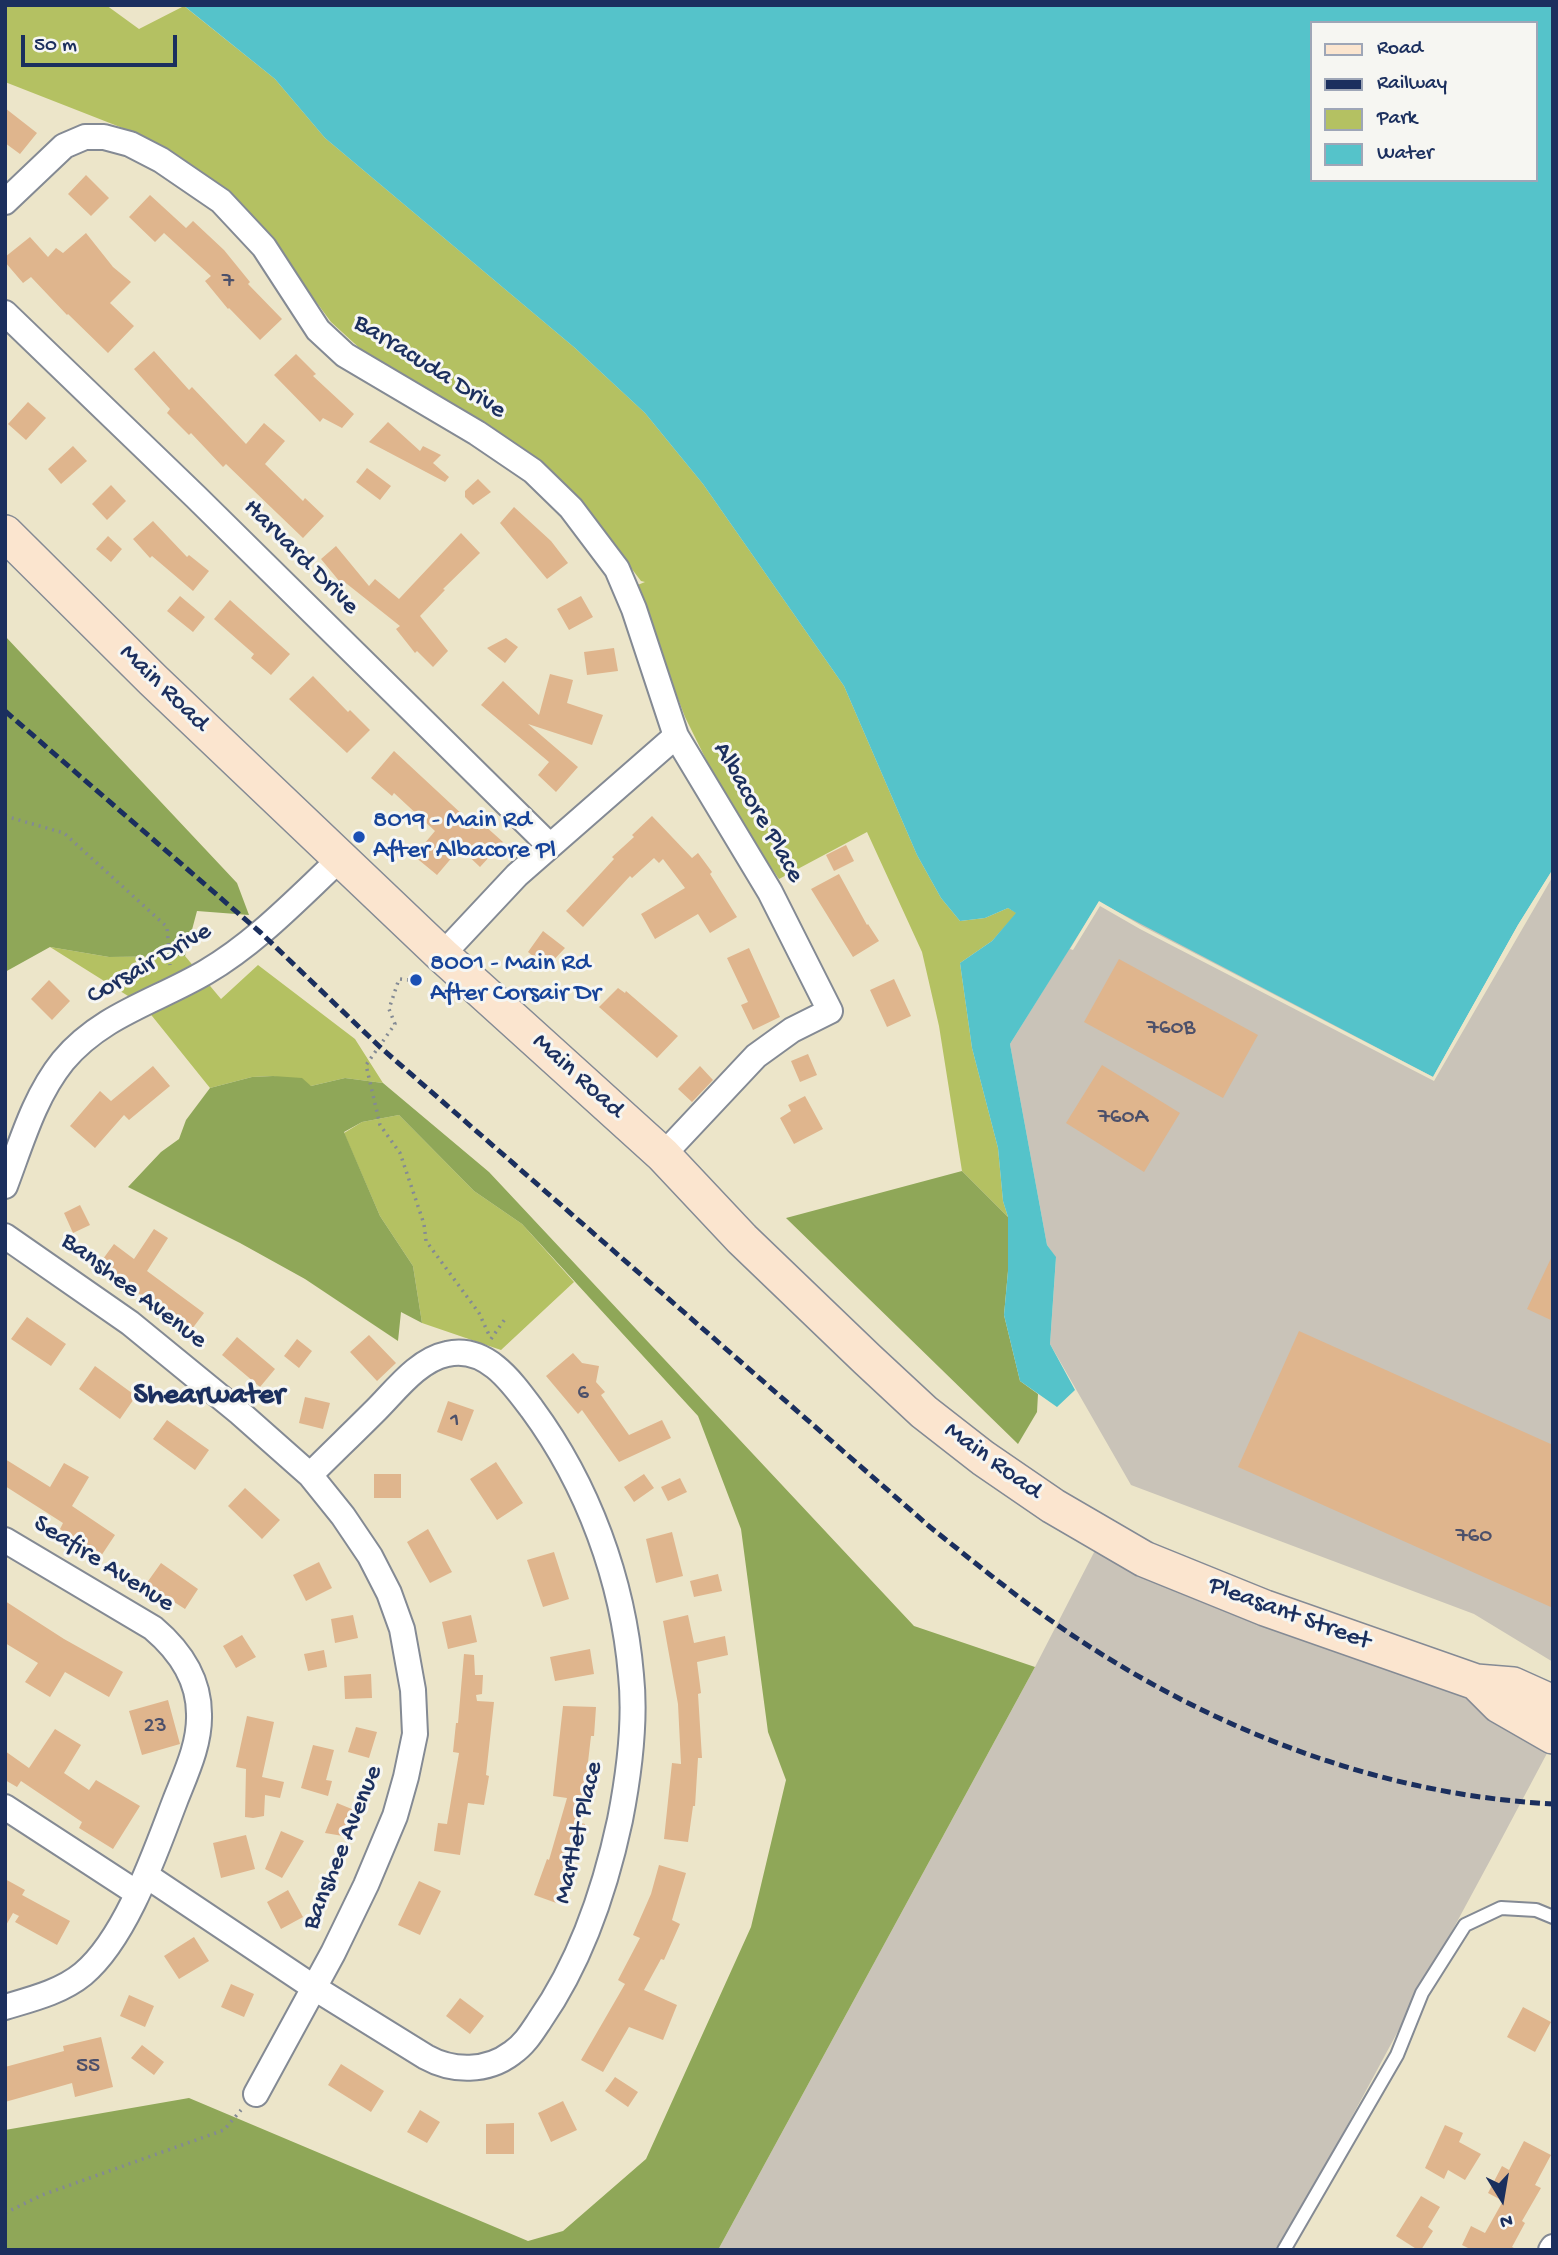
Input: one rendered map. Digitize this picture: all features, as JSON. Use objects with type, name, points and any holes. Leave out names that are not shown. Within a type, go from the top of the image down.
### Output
[{"type":"main road","name":"Main Road","points":[[5,533],[153,680],[340,859],[663,1155],[742,1239],[924,1412],[993,1465],[1106,1538]]},
{"type":"main road","name":"Pleasant Street","points":[[1106,1538],[1144,1559],[1265,1608],[1476,1682],[1513,1685],[1553,1703]]},
{"type":"main road","name":"Pleasant Street","points":[[1476,1682],[1499,1705],[1553,1736]]},
{"type":"street","name":"Barracuda Drive","points":[[5,202],[64,146],[85,137],[104,137],[130,144],[161,160],[221,201],[264,247],[318,330],[345,355],[477,433],[533,471],[587,527],[617,569],[634,609],[677,736]]},
{"type":"street","name":"Harvard Drive","points":[[5,313],[551,846]]},
{"type":"street","name":"Albacore Place","points":[[442,955],[517,874],[677,736],[770,892],[830,1011],[792,1030],[756,1056],[663,1155]]},
{"type":"street","name":"Corsair Drive","points":[[5,1186],[35,1108],[52,1076],[64,1061],[99,1027],[207,971],[261,933],[340,859]]},
{"type":"street","name":"Banshee Avenue","points":[[5,1236],[130,1323],[240,1413],[310,1475],[343,1516],[370,1556],[389,1593],[402,1629],[410,1672],[415,1734],[395,1816],[333,1953],[256,2094]]},
{"type":"street","points":[[310,1475],[407,1378],[429,1362],[452,1353],[486,1348]]},
{"type":"street","name":"Martlet Place","points":[[5,1807],[142,1885],[441,2064],[465,2068],[497,2062],[524,2043],[559,1992],[587,1933],[605,1877],[620,1820],[628,1762],[632,1677],[615,1584],[582,1493],[548,1431],[486,1348]]},
{"type":"street","name":"Seafire Avenue","points":[[5,1540],[153,1628],[175,1649],[191,1675],[200,1714],[198,1736],[142,1885],[103,1953],[82,1975],[59,1989],[5,2007]]},
{"type":"lane","points":[[1284,2250],[1397,2055],[1422,1993],[1465,1925],[1501,1908],[1536,1910],[1553,1917]]},
{"type":"path","points":[[5,816],[64,833],[167,927],[171,961],[163,994]]},
{"type":"path","points":[[409,980],[399,979],[389,1009],[395,1024],[366,1065],[380,1125],[400,1153],[424,1224],[426,1241],[479,1314],[486,1348]]},
{"type":"path","points":[[486,1348],[505,1319]]},
{"type":"path","points":[[5,2213],[43,2195],[224,2130],[256,2094]]},
{"type":"shaded area","points":[[1553,869],[1553,1662],[1474,1614],[1131,1485],[1050,1344],[1056,1258],[1047,1245],[1010,1044],[1099,901],[1433,1077]]},
{"type":"shaded area","points":[[1106,1529],[1553,1733],[1553,1742],[1493,1855],[1280,2250],[718,2250],[1035,1667]]},
{"type":"green space","points":[[5,5],[106,5],[139,29],[184,6],[275,79],[325,138],[575,348],[645,413],[703,484],[844,686],[917,855],[941,898],[960,921],[985,918],[1008,908],[1017,913],[992,941],[960,963],[972,1048],[998,1148],[1003,1201],[1008,1217],[962,1171],[939,1026],[922,952],[867,832],[779,879],[729,806],[685,717],[635,586],[645,582],[641,581],[563,482],[492,427],[377,364],[331,322],[283,257],[147,140],[5,82]]},
{"type":"green space","points":[[5,636],[237,883],[249,915],[197,911],[185,956],[109,957],[50,947],[5,972]]},
{"type":"green space","points":[[50,947],[109,957],[185,956],[221,999],[258,965],[355,1039],[383,1083],[345,1078],[311,1086],[273,1076],[252,1077],[210,1088],[144,1006]]},
{"type":"green space","points":[[252,1077],[302,1078],[311,1086],[345,1078],[383,1083],[489,1172],[914,1626],[1035,1667],[718,2250],[5,2250],[5,2130],[189,2098],[528,2241],[563,2231],[646,2159],[751,1927],[786,1780],[768,1732],[741,1529],[698,1416],[522,1224],[474,1191],[399,1115],[362,1122],[344,1132],[380,1216],[413,1266],[422,1323],[401,1312],[398,1341],[305,1279],[128,1187],[161,1152],[179,1139],[186,1120],[210,1088]]},
{"type":"green space","points":[[399,1115],[474,1191],[522,1224],[574,1282],[501,1350],[422,1323],[413,1266],[380,1216],[344,1133],[362,1122]]},
{"type":"green space","points":[[962,1171],[1008,1217],[1008,1271],[1004,1315],[1020,1381],[1038,1394],[1037,1412],[1018,1444],[786,1218]]},
{"type":"water","points":[[183,5],[1553,5],[1553,869],[1518,925],[1433,1077],[1099,902],[1010,1044],[1047,1245],[1056,1257],[1050,1344],[1075,1390],[1057,1407],[1020,1381],[1004,1315],[1008,1271],[1008,1217],[1003,1201],[998,1148],[972,1048],[960,963],[992,941],[1016,913],[1008,908],[985,918],[960,921],[941,898],[917,855],[844,686],[703,484],[645,413],[575,348],[325,138],[275,79]]},
{"type":"pier","points":[[1553,869],[1553,876],[1434,1081],[1100,906],[1073,950],[1070,949],[1099,901],[1433,1077],[1518,925]]},
{"type":"building","points":[[5,108],[37,133],[20,154],[5,143]]},
{"type":"building","points":[[86,175],[109,198],[91,216],[68,194]]},
{"type":"building","points":[[150,195],[186,228],[193,221],[224,250],[250,282],[248,284],[282,319],[260,340],[228,309],[205,281],[211,276],[164,233],[155,242],[129,217]]},
{"type":"building","points":[[86,233],[113,267],[131,282],[110,303],[134,326],[108,353],[31,277],[23,283],[5,262],[5,257],[30,237],[48,257],[56,248],[63,253]]},
{"type":"building","points":[[154,351],[189,390],[192,387],[246,444],[264,423],[285,441],[265,464],[303,501],[305,498],[324,516],[303,538],[226,464],[223,467],[191,433],[189,435],[167,413],[170,409],[134,369]]},
{"type":"building","points":[[296,354],[316,374],[313,376],[354,414],[342,428],[323,418],[320,422],[274,375]]},
{"type":"building","points":[[28,402],[46,418],[26,440],[8,424]]},
{"type":"building","points":[[388,422],[420,451],[423,446],[441,455],[433,463],[449,477],[445,482],[369,442]]},
{"type":"building","points":[[73,446],[87,461],[61,484],[48,469]]},
{"type":"building","points":[[367,468],[391,486],[380,500],[356,482]]},
{"type":"building","points":[[478,479],[491,492],[473,505],[465,497],[465,491]]},
{"type":"building","points":[[111,485],[126,501],[107,520],[92,504]]},
{"type":"building","points":[[514,507],[551,541],[568,563],[547,579],[500,523]]},
{"type":"building","points":[[153,521],[187,557],[189,555],[209,571],[193,591],[152,556],[150,558],[133,539]]},
{"type":"building","points":[[461,533],[480,553],[420,616],[448,651],[433,667],[417,651],[415,653],[396,629],[400,626],[342,580],[340,582],[321,559],[336,546],[369,586],[375,579],[399,599]]},
{"type":"building","points":[[108,536],[122,549],[111,562],[96,549]]},
{"type":"building","points":[[180,596],[205,617],[193,632],[167,611]]},
{"type":"building","points":[[581,596],[593,617],[569,630],[557,609]]},
{"type":"building","points":[[230,600],[290,654],[271,675],[251,658],[254,654],[214,619]]},
{"type":"building","points":[[506,638],[518,647],[505,663],[487,648]]},
{"type":"building","points":[[614,648],[618,671],[587,675],[584,652]]},
{"type":"building","points":[[550,674],[573,680],[567,703],[603,715],[592,745],[528,724],[578,767],[556,792],[538,775],[549,762],[481,705],[503,681],[539,715]]},
{"type":"building","points":[[313,676],[370,730],[347,753],[289,699]]},
{"type":"building","points":[[394,751],[479,830],[484,825],[503,842],[480,867],[460,848],[437,875],[414,856],[435,831],[394,793],[392,796],[371,778]]},
{"type":"building","points":[[652,816],[692,858],[698,853],[737,917],[710,933],[698,914],[655,939],[641,914],[685,888],[663,859],[659,863],[654,858],[632,878],[630,876],[583,927],[566,911],[614,859],[612,857]]},
{"type":"building","points":[[846,845],[854,861],[834,871],[826,855]]},
{"type":"building","points":[[839,874],[867,925],[879,941],[853,957],[811,889]]},
{"type":"building","points":[[543,931],[565,948],[547,967],[528,952]]},
{"type":"building","points":[[749,948],[780,1017],[753,1030],[741,1005],[748,1002],[727,958]]},
{"type":"building","points":[[1119,959],[1258,1035],[1223,1098],[1084,1022]]},
{"type":"building","points":[[894,979],[911,1016],[887,1027],[870,990]]},
{"type":"building","points":[[49,980],[70,1001],[52,1020],[31,999]]},
{"type":"building","points":[[618,988],[625,993],[626,991],[678,1036],[657,1058],[599,1007]]},
{"type":"building","points":[[808,1054],[817,1075],[800,1082],[791,1061]]},
{"type":"building","points":[[1102,1065],[1180,1113],[1144,1172],[1066,1123]]},
{"type":"building","points":[[153,1066],[170,1086],[129,1120],[124,1115],[95,1148],[70,1126],[100,1091],[111,1101]]},
{"type":"building","points":[[700,1066],[713,1080],[692,1102],[678,1089]]},
{"type":"building","points":[[805,1096],[823,1129],[794,1144],[780,1118],[791,1111],[788,1105]]},
{"type":"building","points":[[80,1205],[90,1225],[73,1233],[64,1213]]},
{"type":"building","points":[[154,1229],[168,1238],[147,1271],[204,1313],[189,1333],[100,1263],[114,1244],[134,1259]]},
{"type":"building","points":[[1553,1254],[1553,1321],[1527,1309]]},
{"type":"building","points":[[27,1317],[66,1344],[51,1366],[11,1339]]},
{"type":"building","points":[[1299,1331],[1553,1445],[1553,1608],[1238,1467]]},
{"type":"building","points":[[369,1335],[396,1363],[377,1381],[350,1352]]},
{"type":"building","points":[[237,1337],[275,1369],[260,1387],[222,1355]]},
{"type":"building","points":[[297,1339],[312,1351],[299,1368],[284,1356]]},
{"type":"building","points":[[573,1353],[582,1363],[599,1366],[596,1382],[605,1392],[601,1395],[629,1435],[662,1420],[671,1438],[619,1462],[582,1410],[578,1414],[546,1376]]},
{"type":"building","points":[[95,1366],[136,1396],[120,1419],[79,1389]]},
{"type":"building","points":[[305,1397],[330,1403],[323,1429],[299,1423]]},
{"type":"building","points":[[448,1401],[474,1410],[462,1441],[437,1432]]},
{"type":"building","points":[[167,1420],[209,1450],[195,1470],[153,1439]]},
{"type":"building","points":[[5,1459],[50,1487],[64,1463],[89,1477],[72,1506],[115,1535],[101,1556],[60,1529],[63,1523],[5,1486]]},
{"type":"building","points":[[496,1462],[523,1503],[497,1520],[470,1479]]},
{"type":"building","points":[[374,1474],[401,1474],[401,1498],[374,1498]]},
{"type":"building","points":[[644,1474],[654,1488],[634,1502],[624,1487]]},
{"type":"building","points":[[680,1478],[687,1492],[668,1501],[661,1487]]},
{"type":"building","points":[[245,1488],[280,1520],[262,1539],[228,1506]]},
{"type":"building","points":[[428,1529],[452,1572],[430,1583],[407,1542]]},
{"type":"building","points":[[672,1532],[683,1576],[656,1583],[646,1539]]},
{"type":"building","points":[[554,1552],[569,1599],[543,1607],[527,1560]]},
{"type":"building","points":[[319,1562],[332,1588],[306,1601],[293,1575]]},
{"type":"building","points":[[161,1563],[198,1589],[185,1609],[146,1584]]},
{"type":"building","points":[[718,1574],[722,1591],[694,1597],[690,1581]]},
{"type":"building","points":[[5,1601],[64,1639],[123,1672],[109,1697],[65,1672],[50,1697],[25,1682],[38,1663],[5,1643]]},
{"type":"building","points":[[353,1615],[358,1638],[335,1643],[331,1619]]},
{"type":"building","points":[[471,1615],[477,1642],[448,1649],[442,1622]]},
{"type":"building","points":[[688,1615],[694,1643],[725,1636],[728,1655],[697,1662],[701,1693],[698,1694],[702,1758],[698,1758],[695,1806],[688,1842],[664,1839],[672,1763],[681,1764],[678,1704],[663,1621]]},
{"type":"building","points":[[242,1635],[256,1657],[236,1668],[223,1646]]},
{"type":"building","points":[[590,1649],[594,1674],[555,1681],[550,1657]]},
{"type":"building","points":[[324,1650],[327,1667],[308,1671],[304,1654]]},
{"type":"building","points":[[464,1654],[474,1655],[475,1675],[483,1675],[482,1694],[476,1695],[477,1701],[494,1702],[486,1775],[489,1776],[484,1805],[468,1803],[460,1855],[434,1851],[438,1823],[447,1824],[459,1753],[453,1752]]},
{"type":"building","points":[[371,1674],[372,1698],[345,1699],[344,1676]]},
{"type":"building","points":[[168,1700],[180,1744],[142,1755],[129,1711]]},
{"type":"building","points":[[563,1706],[596,1707],[581,1823],[585,1824],[572,1869],[575,1870],[562,1905],[534,1895],[547,1859],[549,1860],[567,1798],[553,1796]]},
{"type":"building","points":[[247,1716],[274,1722],[262,1777],[284,1782],[280,1798],[265,1795],[264,1816],[253,1818],[245,1817],[246,1769],[236,1767]]},
{"type":"building","points":[[356,1727],[377,1732],[369,1758],[348,1752]]},
{"type":"building","points":[[55,1729],[81,1745],[64,1773],[89,1790],[96,1780],[140,1806],[113,1849],[79,1828],[82,1822],[21,1781],[17,1787],[5,1780],[5,1751],[29,1768]]},
{"type":"building","points":[[313,1745],[334,1750],[326,1780],[332,1781],[328,1796],[301,1788]]},
{"type":"building","points":[[337,1803],[359,1812],[349,1837],[325,1833]]},
{"type":"building","points":[[281,1831],[304,1841],[282,1878],[265,1869]]},
{"type":"building","points":[[246,1835],[255,1869],[221,1878],[213,1843]]},
{"type":"building","points":[[659,1865],[686,1873],[672,1920],[680,1924],[664,1960],[661,1959],[644,1990],[677,2005],[663,2040],[629,2027],[603,2072],[581,2060],[625,1984],[618,1980],[640,1938],[633,1935],[651,1894]]},
{"type":"building","points":[[5,1879],[25,1890],[22,1895],[70,1921],[57,1945],[15,1922],[19,1916],[13,1913],[5,1927]]},
{"type":"building","points":[[419,1881],[441,1891],[420,1935],[398,1925]]},
{"type":"building","points":[[288,1890],[303,1917],[281,1929],[267,1902]]},
{"type":"building","points":[[194,1937],[209,1961],[179,1979],[164,1956]]},
{"type":"building","points":[[231,1984],[254,1994],[244,2017],[221,2007]]},
{"type":"building","points":[[129,1995],[154,2006],[145,2027],[120,2016]]},
{"type":"building","points":[[460,1998],[484,2016],[470,2034],[446,2016]]},
{"type":"building","points":[[1523,2007],[1551,2022],[1535,2052],[1507,2037]]},
{"type":"building","points":[[101,2037],[113,2087],[75,2097],[72,2083],[5,2102],[5,2067],[64,2051],[63,2046]]},
{"type":"building","points":[[142,2045],[164,2062],[154,2075],[131,2058]]},
{"type":"building","points":[[341,2064],[384,2091],[371,2112],[328,2085]]},
{"type":"building","points":[[615,2077],[638,2092],[628,2107],[605,2091]]},
{"type":"building","points":[[563,2101],[577,2130],[551,2142],[538,2113]]},
{"type":"building","points":[[420,2110],[440,2122],[427,2143],[407,2132]]},
{"type":"building","points":[[514,2123],[514,2154],[486,2154],[486,2124]]},
{"type":"building","points":[[1445,2125],[1463,2133],[1459,2142],[1481,2154],[1465,2180],[1448,2170],[1444,2179],[1425,2168]]},
{"type":"building","points":[[1524,2141],[1551,2155],[1535,2185],[1541,2188],[1522,2221],[1525,2223],[1512,2247],[1518,2250],[1472,2250],[1462,2245],[1471,2226],[1485,2233],[1503,2201],[1488,2193],[1502,2166],[1509,2170]]},
{"type":"building","points":[[1421,2196],[1440,2207],[1428,2227],[1433,2231],[1421,2250],[1418,2250],[1396,2236]]},
{"type":"railway","points":[[5,711],[261,933],[380,1047],[930,1527],[1059,1626],[1188,1703],[1245,1730],[1304,1753],[1426,1788],[1553,1804]]},
{"type":"place","name":"8019 - Main Rd After Albacore Pl","points":[[359,837]]},
{"type":"place","name":"8001 - Main Rd After Corsair Dr","points":[[416,980]]},
{"type":"district","name":"Shearwater","points":[[209,1397]]}]
